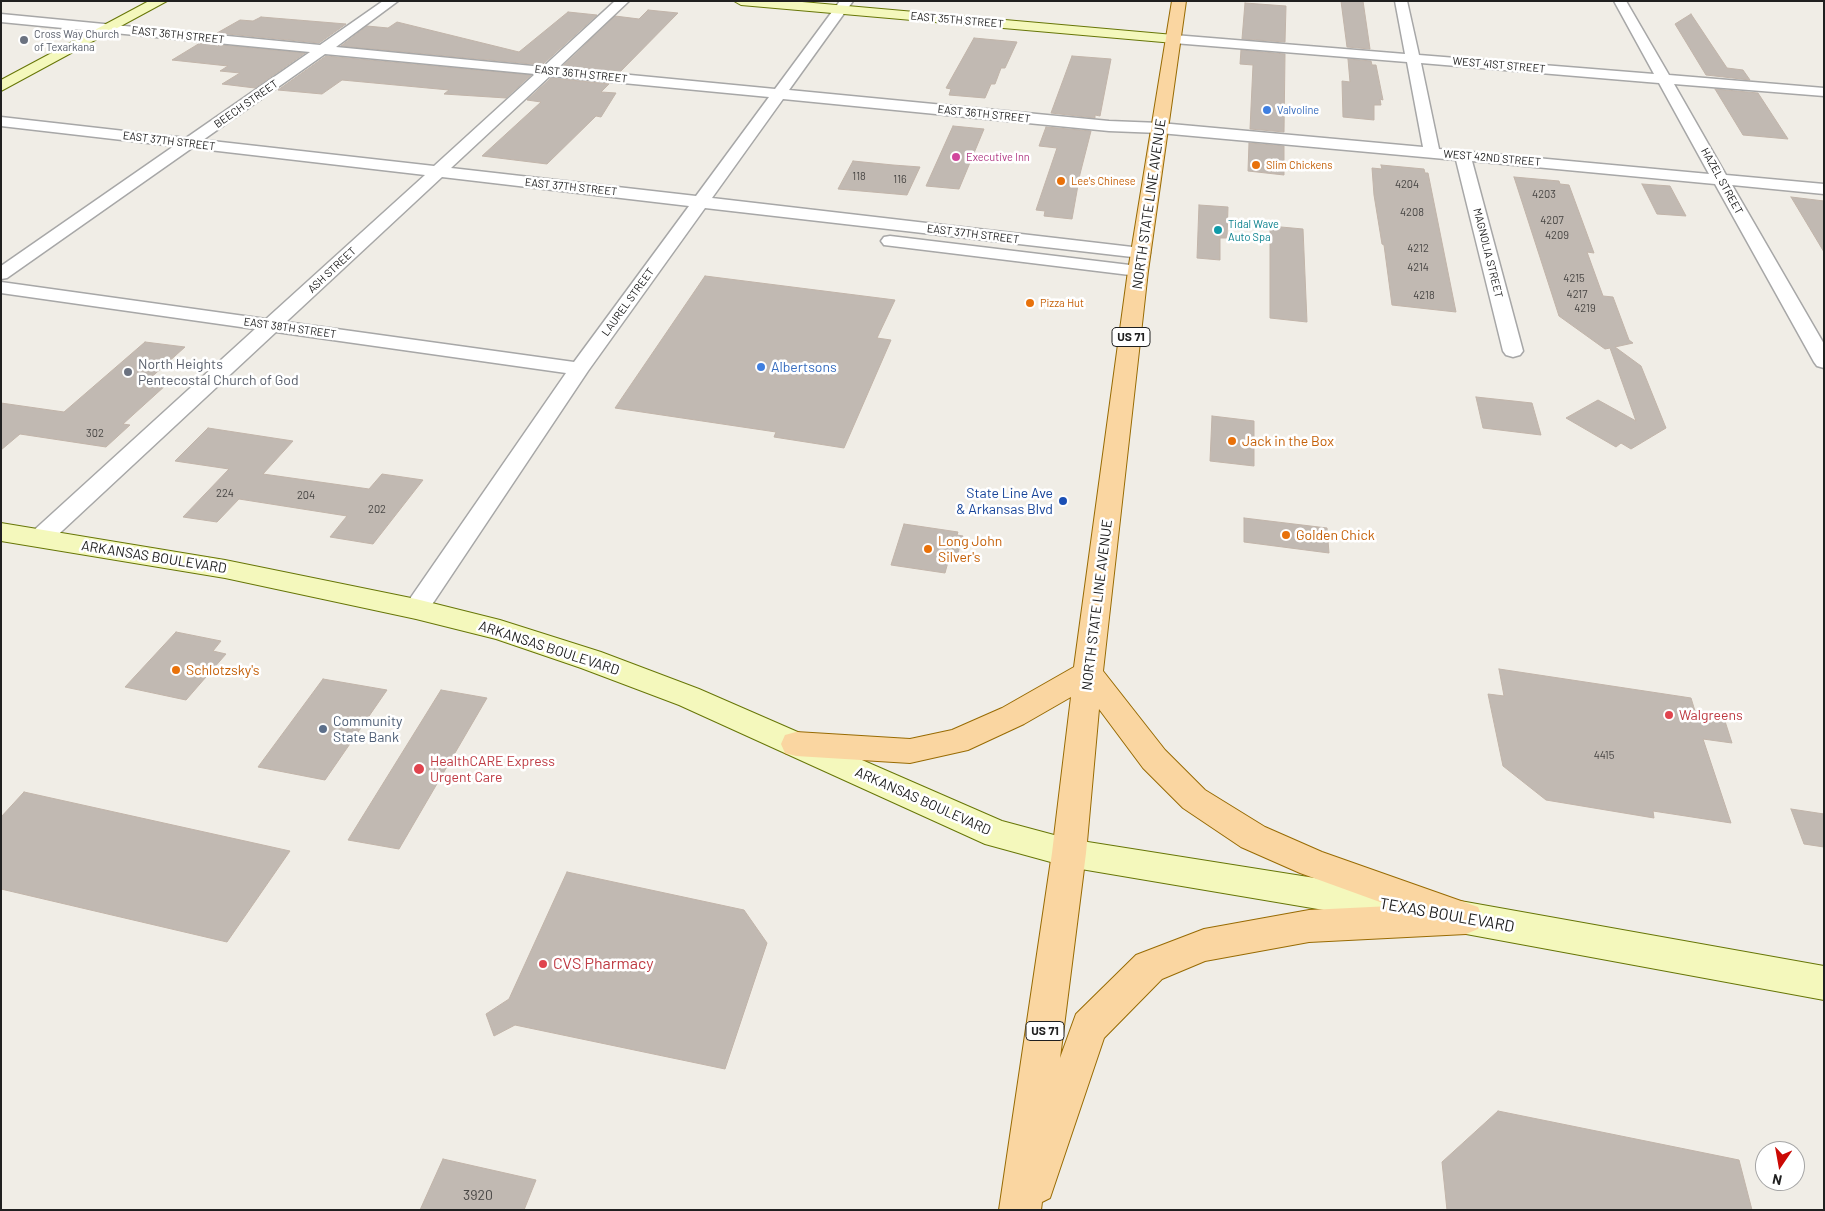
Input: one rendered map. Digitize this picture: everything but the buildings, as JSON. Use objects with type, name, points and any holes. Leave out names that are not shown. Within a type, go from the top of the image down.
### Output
[{"type":"main road","points":[[1,86],[160,1]]},
{"type":"main road","name":"EAST 35TH STREET","points":[[741,1],[844,6],[1174,39]]},
{"type":"main road","name":"NORTH STATE LINE AVENUE","points":[[1020,1210],[1069,853],[1088,673],[1140,262],[1179,1]]},
{"type":"main road","name":"ARKANSAS BOULEVARD","points":[[1,532],[226,568],[416,609],[500,630],[591,660],[690,697],[997,834],[1069,853]]},
{"type":"main road","points":[[796,744],[910,751],[957,741],[1013,716],[1088,673],[1154,759],[1194,799],[1253,837],[1312,863],[1466,918]]},
{"type":"main road","name":"TEXAS BOULEVARD","points":[[1069,853],[1466,918],[1824,983]]},
{"type":"main road","points":[[1027,1210],[1089,1027],[1149,967],[1204,945],[1309,926],[1466,918]]},
{"type":"street","name":"BEECH STREET","points":[[1,274],[392,1]]},
{"type":"street","name":"ASH STREET","points":[[40,538],[422,186],[439,181],[547,71],[623,1]]},
{"type":"street","points":[[1401,1],[1432,153]]},
{"type":"street","name":"HAZEL STREET","points":[[1620,1],[1824,362]]},
{"type":"street","name":"LAUREL STREET","points":[[416,609],[580,369],[844,6]]},
{"type":"street","name":"EAST 36TH STREET","points":[[1,18],[1109,126],[1160,128]]},
{"type":"street","name":"WEST 41ST STREET","points":[[1174,39],[1824,92]]},
{"type":"street","name":"EAST 37TH STREET","points":[[1,121],[189,143],[439,181],[696,209],[1140,262]]},
{"type":"street","name":"WEST 42ND STREET","points":[[1160,128],[1824,189]]},
{"type":"street","name":"EAST 37TH STREET","points":[[1,136],[306,172]]},
{"type":"street","name":"MAGNOLIA STREET","points":[[1464,156],[1513,351]]},
{"type":"street","points":[[402,184],[422,186]]},
{"type":"street","name":"EAST 37TH STREET","points":[[671,215],[696,209]]},
{"type":"street","name":"EAST 37TH STREET","points":[[696,209],[709,219]]},
{"type":"street","name":"EAST 37TH STREET","points":[[875,239],[1140,262]]},
{"type":"street","name":"EAST 38TH STREET","points":[[1,287],[580,369]]},
{"type":"place","name":"Cross Way Church of Texarkana","points":[[24,40]]},
{"type":"place","name":"Valvoline","points":[[1267,110]]},
{"type":"place","name":"Executive Inn","points":[[956,157]]},
{"type":"place","name":"Slim Chickens","points":[[1256,165]]},
{"type":"place","name":"Lee's Chinese","points":[[1061,181]]},
{"type":"place","name":"Tidal Wave Auto Spa","points":[[1218,230]]},
{"type":"place","name":"Pizza Hut","points":[[1030,303]]},
{"type":"place","name":"Albertsons","points":[[761,367]]},
{"type":"place","name":"North Heights Pentecostal Church of God","points":[[128,372]]},
{"type":"place","name":"Jack in the Box","points":[[1232,441]]},
{"type":"place","name":"State Line Ave & Arkansas Blvd","points":[[1063,501]]},
{"type":"place","name":"Golden Chick","points":[[1286,535]]},
{"type":"place","name":"Long John Silver's","points":[[928,549]]},
{"type":"place","name":"Schlotzsky's","points":[[176,670]]},
{"type":"place","name":"Walgreens","points":[[1669,715]]},
{"type":"place","name":"Community State Bank","points":[[323,729]]},
{"type":"place","name":"HealthCARE Express Urgent Care","points":[[419,769]]},
{"type":"place","name":"CVS Pharmacy","points":[[543,964]]}]
